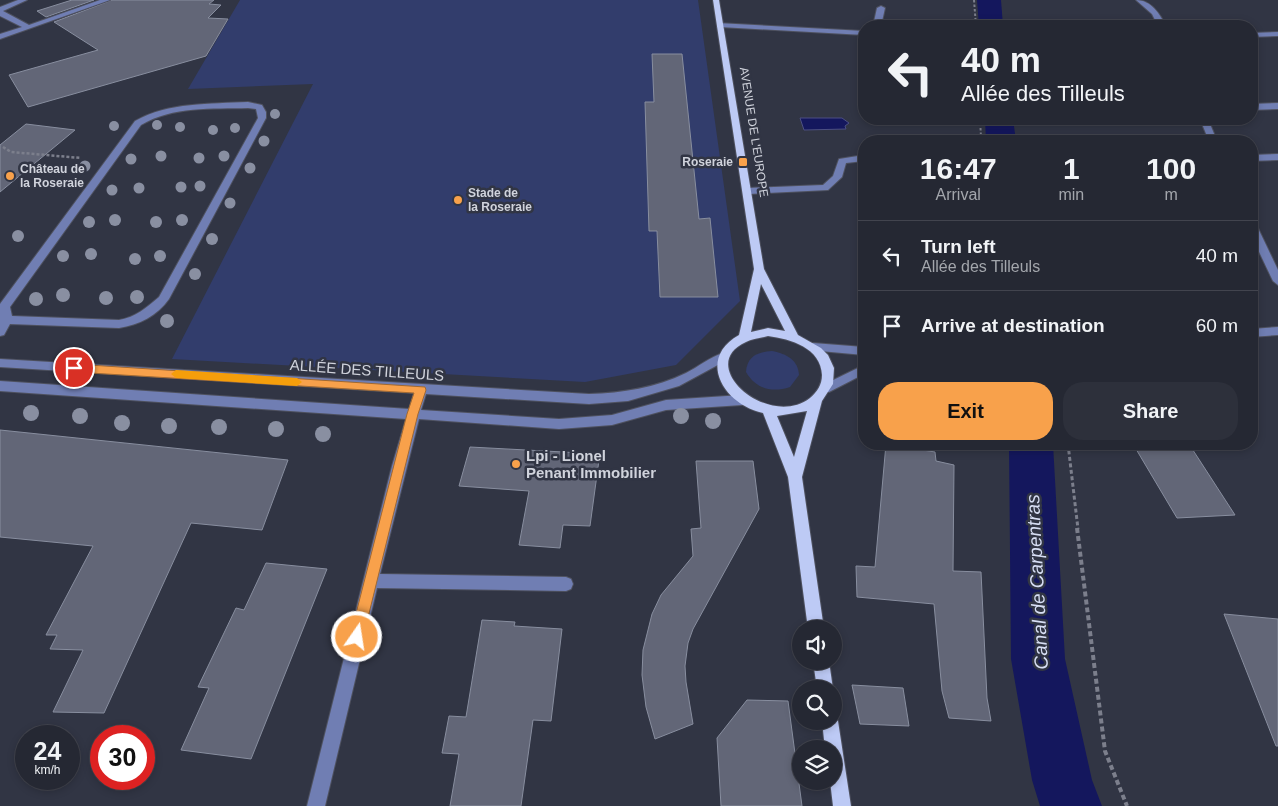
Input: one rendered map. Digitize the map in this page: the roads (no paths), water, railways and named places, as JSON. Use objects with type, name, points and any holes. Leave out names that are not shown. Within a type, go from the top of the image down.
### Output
[{"type":"main road","name":"AVENUE DE L'EUROPE","points":[[716,0],[759,269],[793,336]]},
{"type":"main road","name":"AVENUE DE L'EUROPE","points":[[744,337],[759,269]]},
{"type":"main road","points":[[795,477],[816,400],[825,389],[828,379],[827,367],[813,347],[793,336],[768,332],[744,337],[735,342],[723,357],[724,380],[731,391],[742,400],[768,410],[795,410],[816,400]]},
{"type":"main road","points":[[768,410],[795,477],[815,620]]},
{"type":"main road","points":[[831,730],[842,806]]},
{"type":"street","points":[[0,12],[24,0]]},
{"type":"street","points":[[0,37],[107,0]]},
{"type":"street","points":[[1139,0],[1155,14],[1158,20]]},
{"type":"street","points":[[878,20],[881,8]]},
{"type":"street","points":[[0,12],[28,27]]},
{"type":"street","points":[[720,25],[858,33]]},
{"type":"street","points":[[1258,35],[1278,34]]},
{"type":"street","points":[[0,332],[4,320],[4,307],[138,123],[147,117],[170,111],[248,105],[259,108],[262,112],[262,118],[163,299],[148,313],[132,322],[120,324],[4,320]]},
{"type":"street","points":[[1258,107],[1278,106]]},
{"type":"street","points":[[1258,158],[1278,157]]},
{"type":"street","points":[[748,191],[825,188],[834,182],[841,172],[842,161],[858,159]]},
{"type":"street","points":[[1258,239],[1278,281]]},
{"type":"street","points":[[1258,332],[1278,331]]},
{"type":"street","points":[[813,347],[858,351]]},
{"type":"street","name":"ALLÉE DES TILLEULS","points":[[0,363],[589,399],[641,396],[693,376],[723,357]]},
{"type":"street","points":[[825,389],[858,372]]},
{"type":"street","points":[[0,386],[559,424],[612,420],[666,405],[742,400]]},
{"type":"street","points":[[316,806],[412,414],[421,390]]},
{"type":"street","points":[[371,581],[566,584]]},
{"type":"waterway","name":"Canal de Carpentras","points":[[989,0],[991,20]]},
{"type":"waterway","name":"Canal de Carpentras","points":[[1000,125],[1000,135]]},
{"type":"waterway","name":"Canal de Carpentras","points":[[1031,450],[1038,659],[1062,780],[1071,806]]},
{"type":"place","name":"Roseraie","points":[[743,162]]},
{"type":"place","name":"Château de la Roseraie","points":[[10,176]]},
{"type":"place","name":"Stade de la Roseraie","points":[[458,200]]},
{"type":"place","name":"Lpi - Lionel Penant Immobilier","points":[[516,464]]}]
